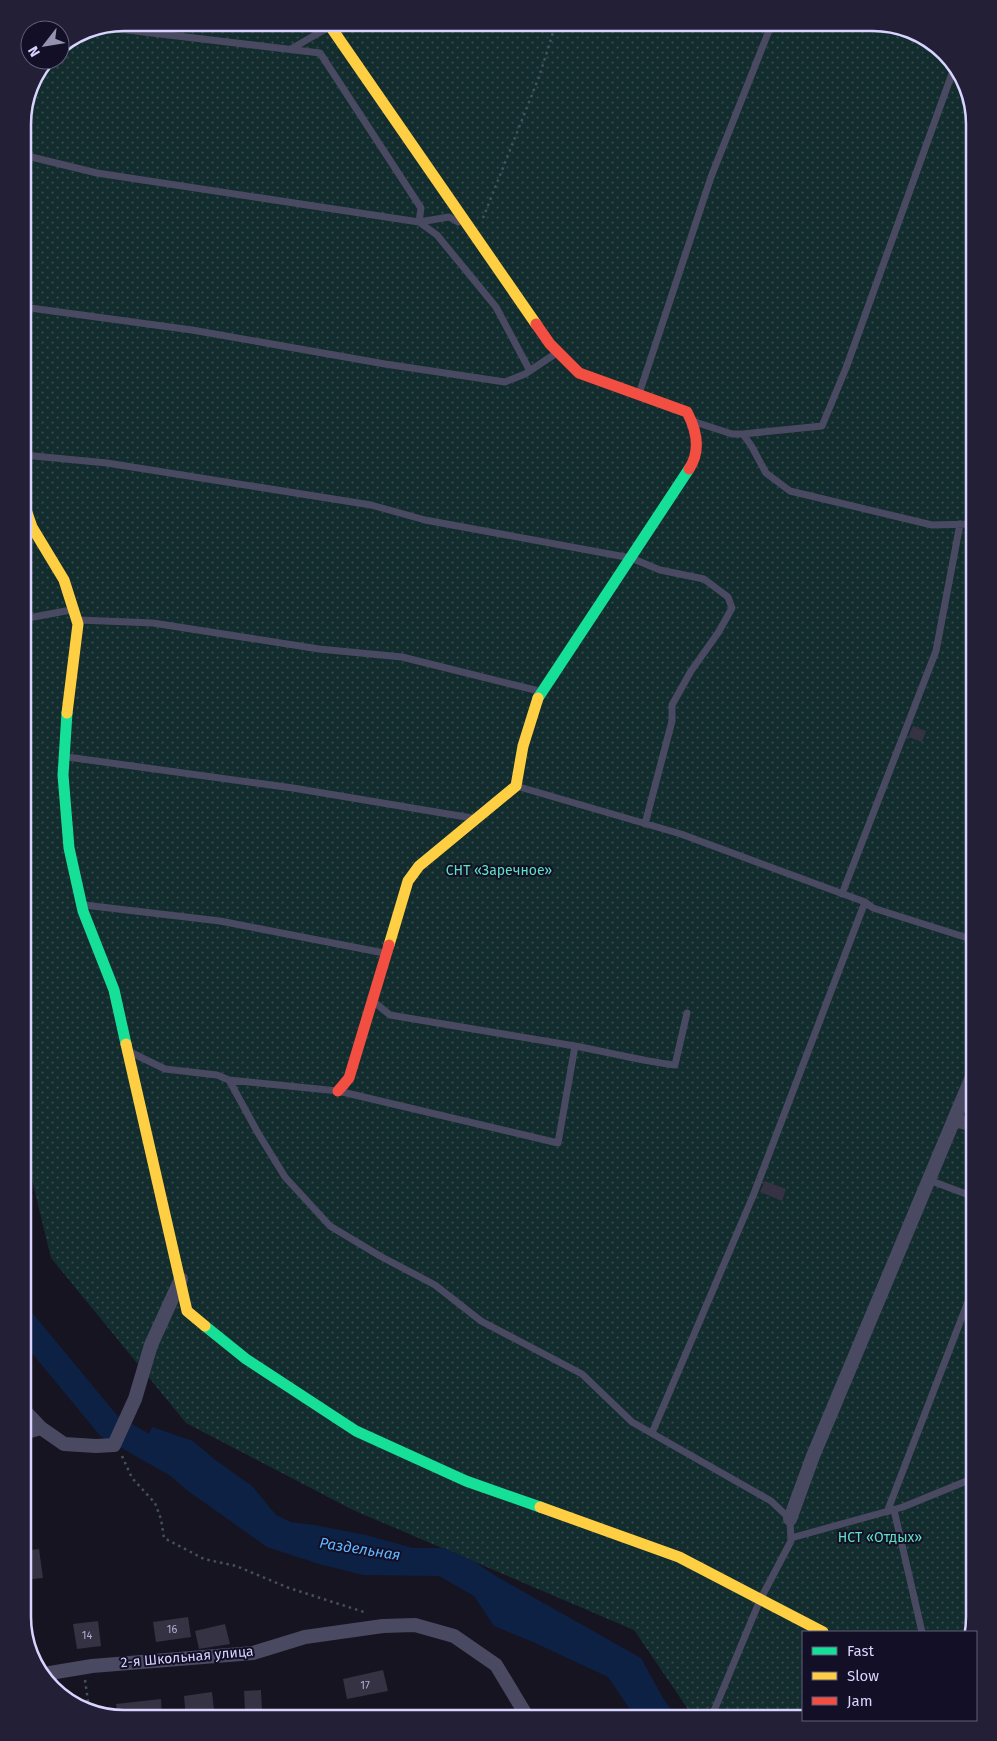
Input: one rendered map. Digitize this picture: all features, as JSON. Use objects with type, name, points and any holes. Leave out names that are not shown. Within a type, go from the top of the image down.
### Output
[{"type":"street","points":[[336,31],[550,344],[579,373],[687,412],[696,427],[697,448],[693,463],[538,697],[523,746],[516,786],[419,866],[408,881],[349,1078],[338,1091]]},
{"type":"street","points":[[31,524],[64,580],[78,624],[69,692],[63,775],[69,848],[82,905],[114,990],[188,1311],[246,1359],[356,1431],[466,1481],[679,1557],[821,1631]]},
{"type":"street","points":[[790,1519],[813,1456],[966,1091]]},
{"type":"street","points":[[954,1120],[966,1123]]},
{"type":"street","points":[[31,1418],[41,1428],[64,1444],[114,1445],[136,1399],[151,1345],[181,1278]]},
{"type":"street","points":[[31,1431],[41,1428]]},
{"type":"street","name":"2-я Школьная улица","points":[[50,1673],[83,1668],[253,1653],[305,1637],[383,1626],[415,1625],[454,1636],[496,1666],[523,1710]]},
{"type":"lane","points":[[137,31],[320,53],[421,208],[419,222]]},
{"type":"lane","points":[[292,49],[320,31]]},
{"type":"lane","points":[[640,394],[711,177],[769,31]]},
{"type":"lane","points":[[692,420],[732,434],[822,426],[846,368],[951,75]]},
{"type":"lane","points":[[31,158],[97,173],[419,222],[449,217],[474,233]]},
{"type":"lane","points":[[419,222],[437,235],[496,307],[530,371]]},
{"type":"lane","points":[[31,308],[192,330],[385,364],[505,382],[530,371],[558,352]]},
{"type":"lane","points":[[743,434],[766,474],[790,491],[932,525],[966,524]]},
{"type":"lane","points":[[31,456],[107,463],[371,505],[425,520],[631,558],[660,570],[704,578],[728,597],[732,608],[718,633],[691,671],[672,705],[672,721],[645,824]]},
{"type":"lane","points":[[842,894],[936,651],[960,524]]},
{"type":"lane","points":[[31,618],[75,615],[153,623],[319,649],[402,657],[541,692]]},
{"type":"lane","points":[[64,756],[293,788],[476,819]]},
{"type":"lane","points":[[516,786],[681,834],[865,902],[873,908],[966,937]]},
{"type":"lane","points":[[652,1433],[753,1196],[865,902]]},
{"type":"lane","points":[[82,905],[220,921],[386,952]]},
{"type":"lane","points":[[372,1000],[390,1015],[605,1051],[648,1062],[675,1065],[687,1013]]},
{"type":"lane","points":[[129,1052],[165,1069],[217,1075],[229,1080],[338,1091],[558,1143],[574,1046]]},
{"type":"lane","points":[[229,1080],[258,1133],[285,1176],[330,1226],[435,1286],[481,1321],[582,1374],[632,1422],[771,1501],[790,1519],[792,1541],[760,1600],[714,1710]]},
{"type":"lane","points":[[929,1180],[966,1194]]},
{"type":"lane","points":[[922,1631],[890,1511],[966,1307]]},
{"type":"lane","points":[[31,1423],[41,1428]]},
{"type":"lane","points":[[791,1538],[890,1511],[966,1481]]},
{"type":"path","points":[[474,233],[539,77],[553,31]]},
{"type":"path","points":[[114,1445],[124,1460],[132,1478],[155,1503],[162,1520],[164,1538],[204,1559],[236,1566],[289,1588],[373,1614]]},
{"type":"path","points":[[83,1668],[88,1702]]},
{"type":"green space","name":"СНТ «Заречное»","points":[[125,31],[878,31],[902,36],[924,47],[943,63],[956,83],[961,95],[966,119],[964,1631],[802,1631],[802,1710],[689,1710],[634,1630],[353,1510],[186,1423],[51,1258],[31,1176],[31,119],[38,89],[49,70],[70,70],[70,50],[89,38],[106,33]]},
{"type":"water","points":[[152,1427],[193,1441],[214,1459],[252,1486],[276,1515],[291,1522],[366,1535],[413,1548],[444,1548],[472,1560],[494,1575],[641,1658],[671,1710],[631,1710],[608,1677],[494,1626],[474,1596],[439,1576],[363,1575],[319,1564],[267,1547],[188,1491],[159,1466],[144,1446]]},
{"type":"building","points":[[913,726],[926,731],[922,742],[908,737]]},
{"type":"building","points":[[765,1181],[786,1189],[782,1201],[760,1192]]},
{"type":"building","points":[[39,1549],[43,1578],[31,1579],[31,1550]]},
{"type":"building","points":[[188,1617],[191,1637],[156,1642],[153,1622]]},
{"type":"building","points":[[98,1621],[101,1646],[77,1649],[73,1624]]},
{"type":"building","points":[[225,1624],[230,1644],[199,1649],[195,1631]]},
{"type":"building","points":[[383,1670],[388,1691],[347,1699],[343,1679]]},
{"type":"building","points":[[261,1690],[262,1710],[245,1710],[244,1691]]},
{"type":"building","points":[[212,1692],[214,1710],[185,1710],[184,1696]]},
{"type":"building","points":[[161,1699],[162,1710],[119,1710],[117,1710],[116,1704]]},
{"type":"waterway","name":"Раздельная","points":[[31,1332],[109,1426],[176,1464]]},
{"type":"traffic: fast","points":[[538,698],[689,469]]},
{"type":"traffic: fast","points":[[67,713],[63,775],[69,848],[83,911],[114,990],[126,1044]]},
{"type":"traffic: fast","points":[[205,1326],[246,1359],[356,1431],[466,1481],[540,1507]]},
{"type":"traffic: slow","points":[[334,31],[536,324]]},
{"type":"traffic: slow","points":[[31,524],[64,580],[78,624],[67,713]]},
{"type":"traffic: slow","points":[[389,945],[408,881],[419,866],[516,786],[523,746],[538,698]]},
{"type":"traffic: slow","points":[[126,1044],[187,1311],[205,1326]]},
{"type":"traffic: slow","points":[[540,1507],[679,1557],[821,1631]]},
{"type":"traffic: jam","points":[[536,324],[550,344],[579,373],[687,412],[693,426],[696,441],[695,455],[689,469]]},
{"type":"traffic: jam","points":[[338,1091],[349,1078],[389,945]]},
{"type":"park label","name":"НСТ «Отдых»","points":[[880,1537]]}]
